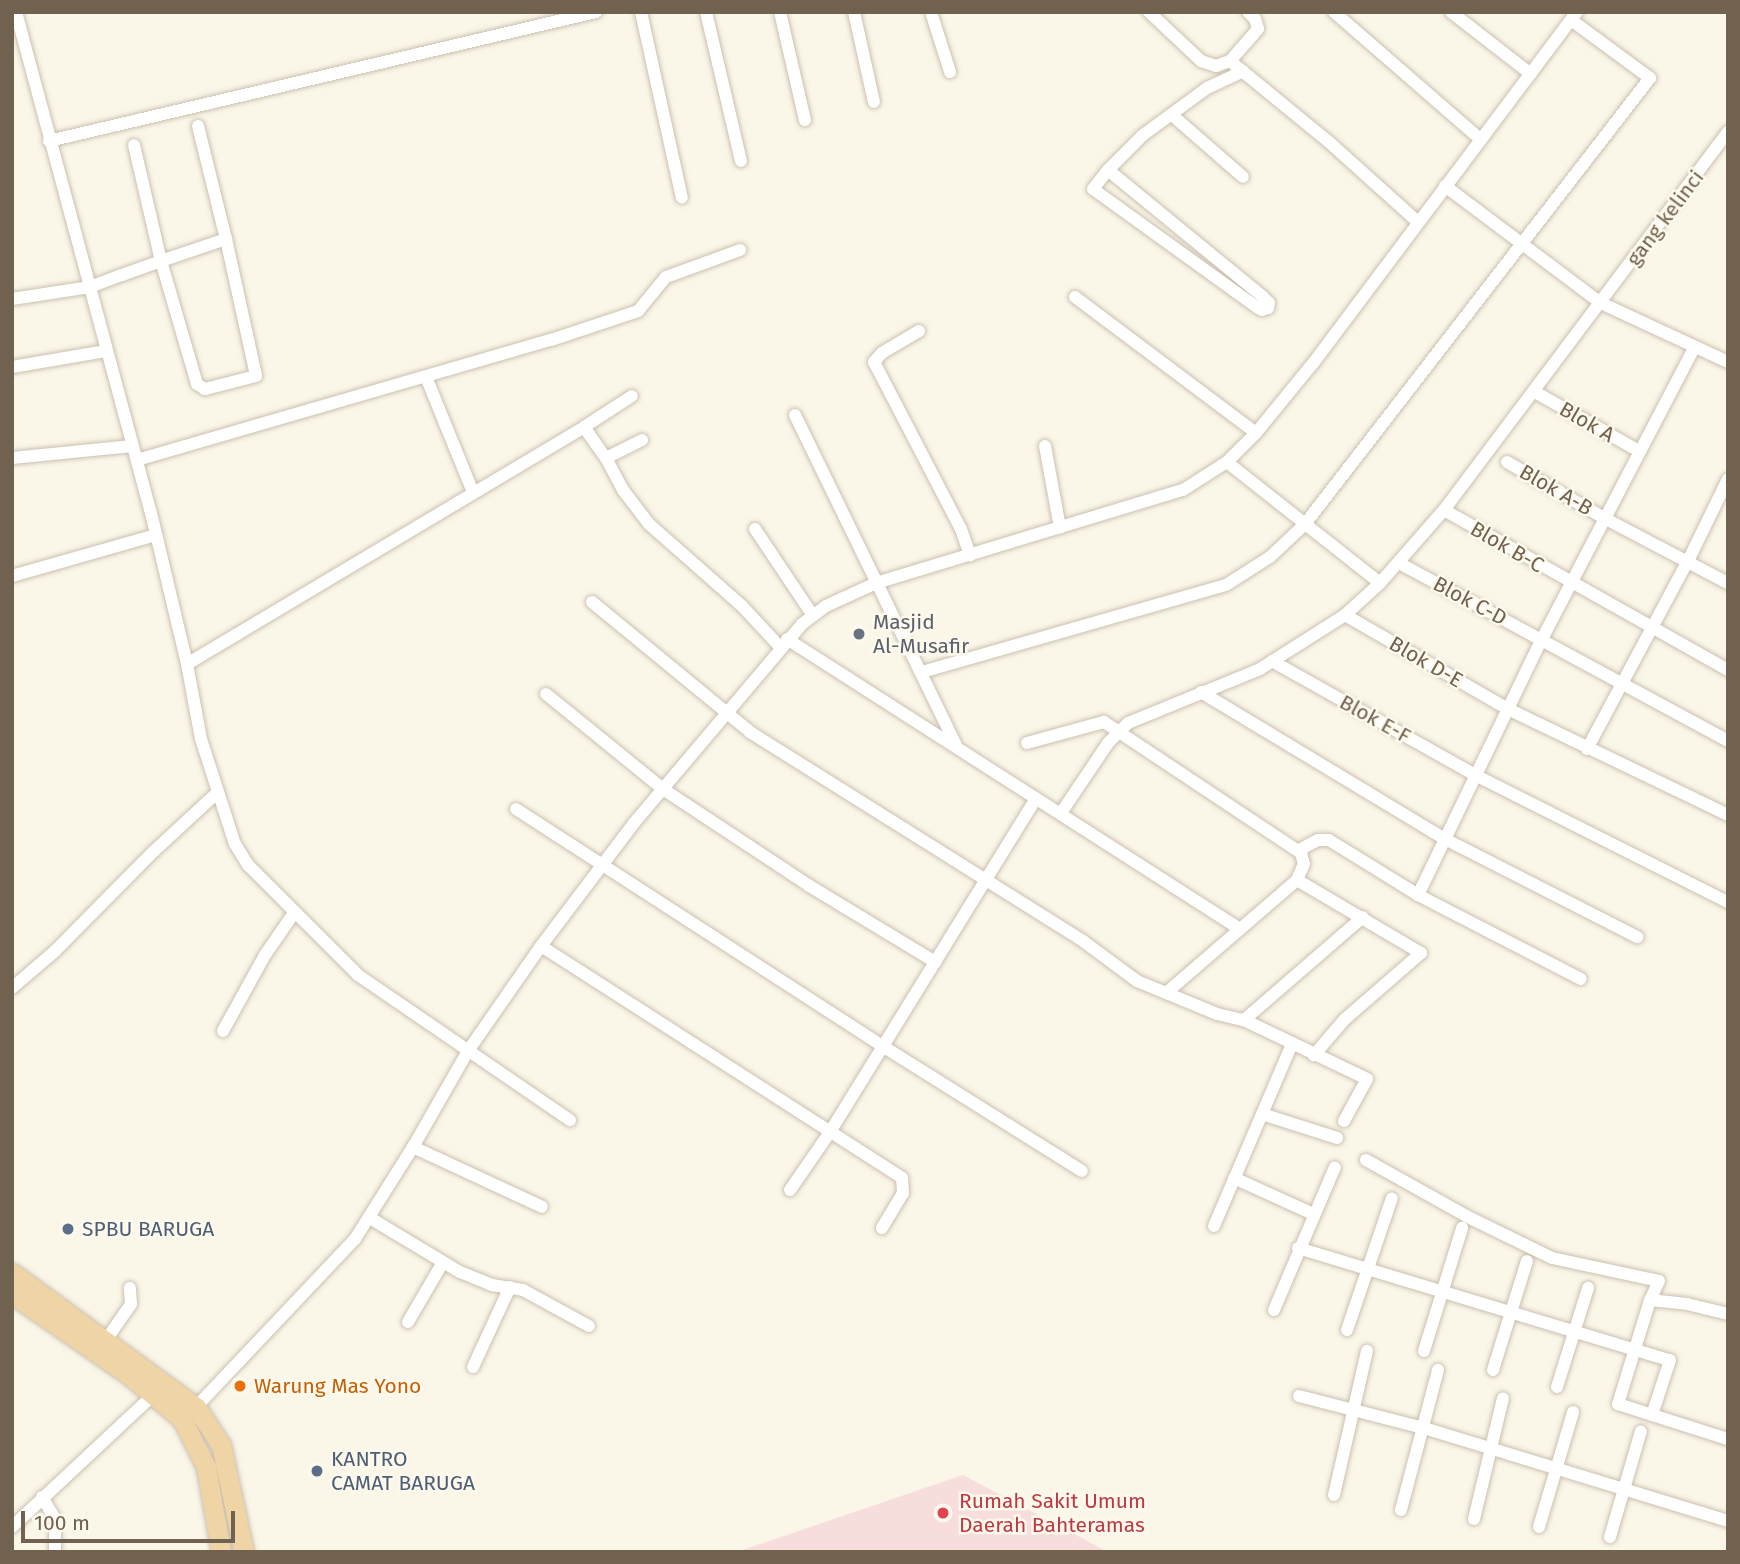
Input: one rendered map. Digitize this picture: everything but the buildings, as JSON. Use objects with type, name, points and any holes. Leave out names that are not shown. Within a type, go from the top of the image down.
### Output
[{"type":"highway","points":[[14,1284],[106,1340],[196,1407],[221,1445],[244,1552]]},
{"type":"highway","points":[[14,1284],[155,1394],[182,1419],[203,1458],[222,1552]]},
{"type":"street","points":[[16,12],[137,460],[187,664],[201,739],[228,828],[240,854],[294,913],[358,975],[570,1119]]},
{"type":"street","points":[[49,141],[596,12]]},
{"type":"street","points":[[641,12],[682,198]]},
{"type":"street","points":[[706,12],[741,161]]},
{"type":"street","points":[[780,12],[805,120]]},
{"type":"street","points":[[855,12],[874,102]]},
{"type":"street","points":[[931,12],[950,72]]},
{"type":"street","points":[[1149,12],[1200,61],[1216,66],[1230,61],[1258,29],[1255,19],[1248,12]]},
{"type":"street","points":[[1334,12],[1480,139]]},
{"type":"street","points":[[1451,12],[1531,74]]},
{"type":"street","points":[[196,1407],[355,1239],[413,1147],[468,1051],[541,946],[602,864],[663,789],[812,614],[876,583],[1184,490],[1227,462],[1256,432],[1314,362],[1574,16],[1650,78],[1306,524],[1270,557],[1226,585],[922,672]]},
{"type":"street","points":[[1230,61],[1329,142],[1418,222]]},
{"type":"street","points":[[1108,170],[1269,303],[1268,308],[1258,308],[1093,189],[1108,170],[1143,135],[1207,88],[1243,71]]},
{"type":"street","points":[[1172,115],[1243,177]]},
{"type":"street","points":[[134,145],[161,261],[197,384],[205,388],[250,378],[257,372],[198,126]]},
{"type":"street","name":"gang kelinci","points":[[1119,731],[1140,715],[1245,676],[1272,662],[1345,615],[1380,583],[1444,510],[1728,132]]},
{"type":"street","points":[[1445,186],[1601,303],[1728,362]]},
{"type":"street","points":[[12,299],[90,287],[226,239]]},
{"type":"street","points":[[137,460],[426,377],[638,311],[666,277],[740,250]]},
{"type":"street","points":[[1074,297],[1256,432]]},
{"type":"street","points":[[919,331],[882,353],[874,362],[961,529],[970,555]]},
{"type":"street","points":[[1418,895],[1542,639],[1694,348]]},
{"type":"street","points":[[12,366],[106,351]]},
{"type":"street","points":[[426,377],[473,492]]},
{"type":"street","name":"Blok A","points":[[1535,392],[1639,451]]},
{"type":"street","points":[[187,664],[632,396]]},
{"type":"street","points":[[795,415],[956,745]]},
{"type":"street","points":[[583,427],[606,458],[623,490],[649,524],[784,644],[956,745],[1240,929]]},
{"type":"street","points":[[606,458],[642,440]]},
{"type":"street","points":[[12,458],[132,446]]},
{"type":"street","points":[[1045,446],[1060,528]]},
{"type":"street","points":[[1227,462],[1380,583]]},
{"type":"street","name":"Blok A-B","points":[[1507,462],[1604,518],[1728,583]]},
{"type":"street","points":[[1587,749],[1620,682],[1688,561],[1728,479]]},
{"type":"street","name":"Blok B-C","points":[[1444,510],[1570,584],[1652,626],[1728,670]]},
{"type":"street","points":[[755,530],[812,614]]},
{"type":"street","points":[[12,576],[156,535]]},
{"type":"street","name":"Blok C-D","points":[[1399,563],[1620,682],[1726,735]]},
{"type":"street","points":[[592,603],[725,714],[1083,940],[1137,981],[1217,1014],[1244,1020],[1367,1079],[1345,1121]]},
{"type":"street","name":"Blok D-E","points":[[1345,615],[1508,709],[1728,815]]},
{"type":"street","name":"Blok E-F","points":[[1272,662],[1477,776],[1728,902]]},
{"type":"street","points":[[1201,692],[1445,839],[1637,937]]},
{"type":"street","points":[[546,694],[663,789],[808,885],[935,962]]},
{"type":"street","points":[[1027,743],[1104,722],[1299,850],[1304,864],[1297,880],[1166,993]]},
{"type":"street","points":[[1061,813],[1119,731]]},
{"type":"street","points":[[12,988],[55,951],[154,851],[218,792]]},
{"type":"street","points":[[790,1190],[830,1132],[881,1045],[1036,798]]},
{"type":"street","points":[[516,809],[881,1045],[1082,1171]]},
{"type":"street","points":[[1299,850],[1318,840],[1329,840],[1418,895],[1581,979]]},
{"type":"street","points":[[1297,880],[1420,953],[1345,1019],[1314,1055]]},
{"type":"street","points":[[223,1031],[265,955],[294,913]]},
{"type":"street","points":[[1244,1020],[1363,917]]},
{"type":"street","points":[[541,946],[902,1178],[903,1193],[882,1228]]},
{"type":"street","points":[[1214,1226],[1292,1044]]},
{"type":"street","points":[[1262,1114],[1337,1138]]},
{"type":"street","points":[[413,1147],[542,1207]]},
{"type":"street","points":[[1366,1160],[1466,1216],[1552,1258],[1659,1281],[1650,1300],[1618,1404],[1728,1439]]},
{"type":"street","points":[[1273,1310],[1335,1167]]},
{"type":"street","points":[[1234,1178],[1314,1214]]},
{"type":"street","points":[[1347,1330],[1392,1198]]},
{"type":"street","points":[[370,1218],[443,1262],[483,1282],[531,1294],[589,1326]]},
{"type":"street","points":[[1424,1351],[1462,1228]]},
{"type":"street","points":[[1298,1248],[1670,1360],[1652,1415]]},
{"type":"street","points":[[1493,1370],[1527,1261]]},
{"type":"street","points":[[408,1322],[443,1262]]},
{"type":"street","points":[[473,1367],[510,1287]]},
{"type":"street","points":[[106,1340],[131,1304],[130,1288]]},
{"type":"street","points":[[1557,1387],[1588,1288]]},
{"type":"street","points":[[1650,1300],[1687,1304],[1728,1314]]},
{"type":"street","points":[[1334,1495],[1367,1351]]},
{"type":"street","points":[[1401,1510],[1438,1370]]},
{"type":"street","points":[[12,1527],[155,1394]]},
{"type":"street","points":[[1299,1396],[1424,1428],[1728,1521]]},
{"type":"street","points":[[1474,1519],[1503,1398]]},
{"type":"street","points":[[1539,1527],[1573,1412]]},
{"type":"street","points":[[1610,1537],[1641,1431]]},
{"type":"street","points":[[42,1497],[55,1519],[55,1552]]},
{"type":"shaded area","name":"Rumah Sakit Umum Daerah Bahteramas","points":[[963,1475],[1108,1552],[737,1552]]},
{"type":"place","name":"Masjid Al-Musafir","points":[[859,634]]},
{"type":"place","name":"SPBU BARUGA","points":[[68,1229]]},
{"type":"place","name":"Warung Mas Yono","points":[[240,1386]]},
{"type":"place","name":"KANTRO CAMAT BARUGA","points":[[317,1471]]},
{"type":"place","name":"Rumah Sakit Umum Daerah Bahteramas","points":[[943,1513]]}]
